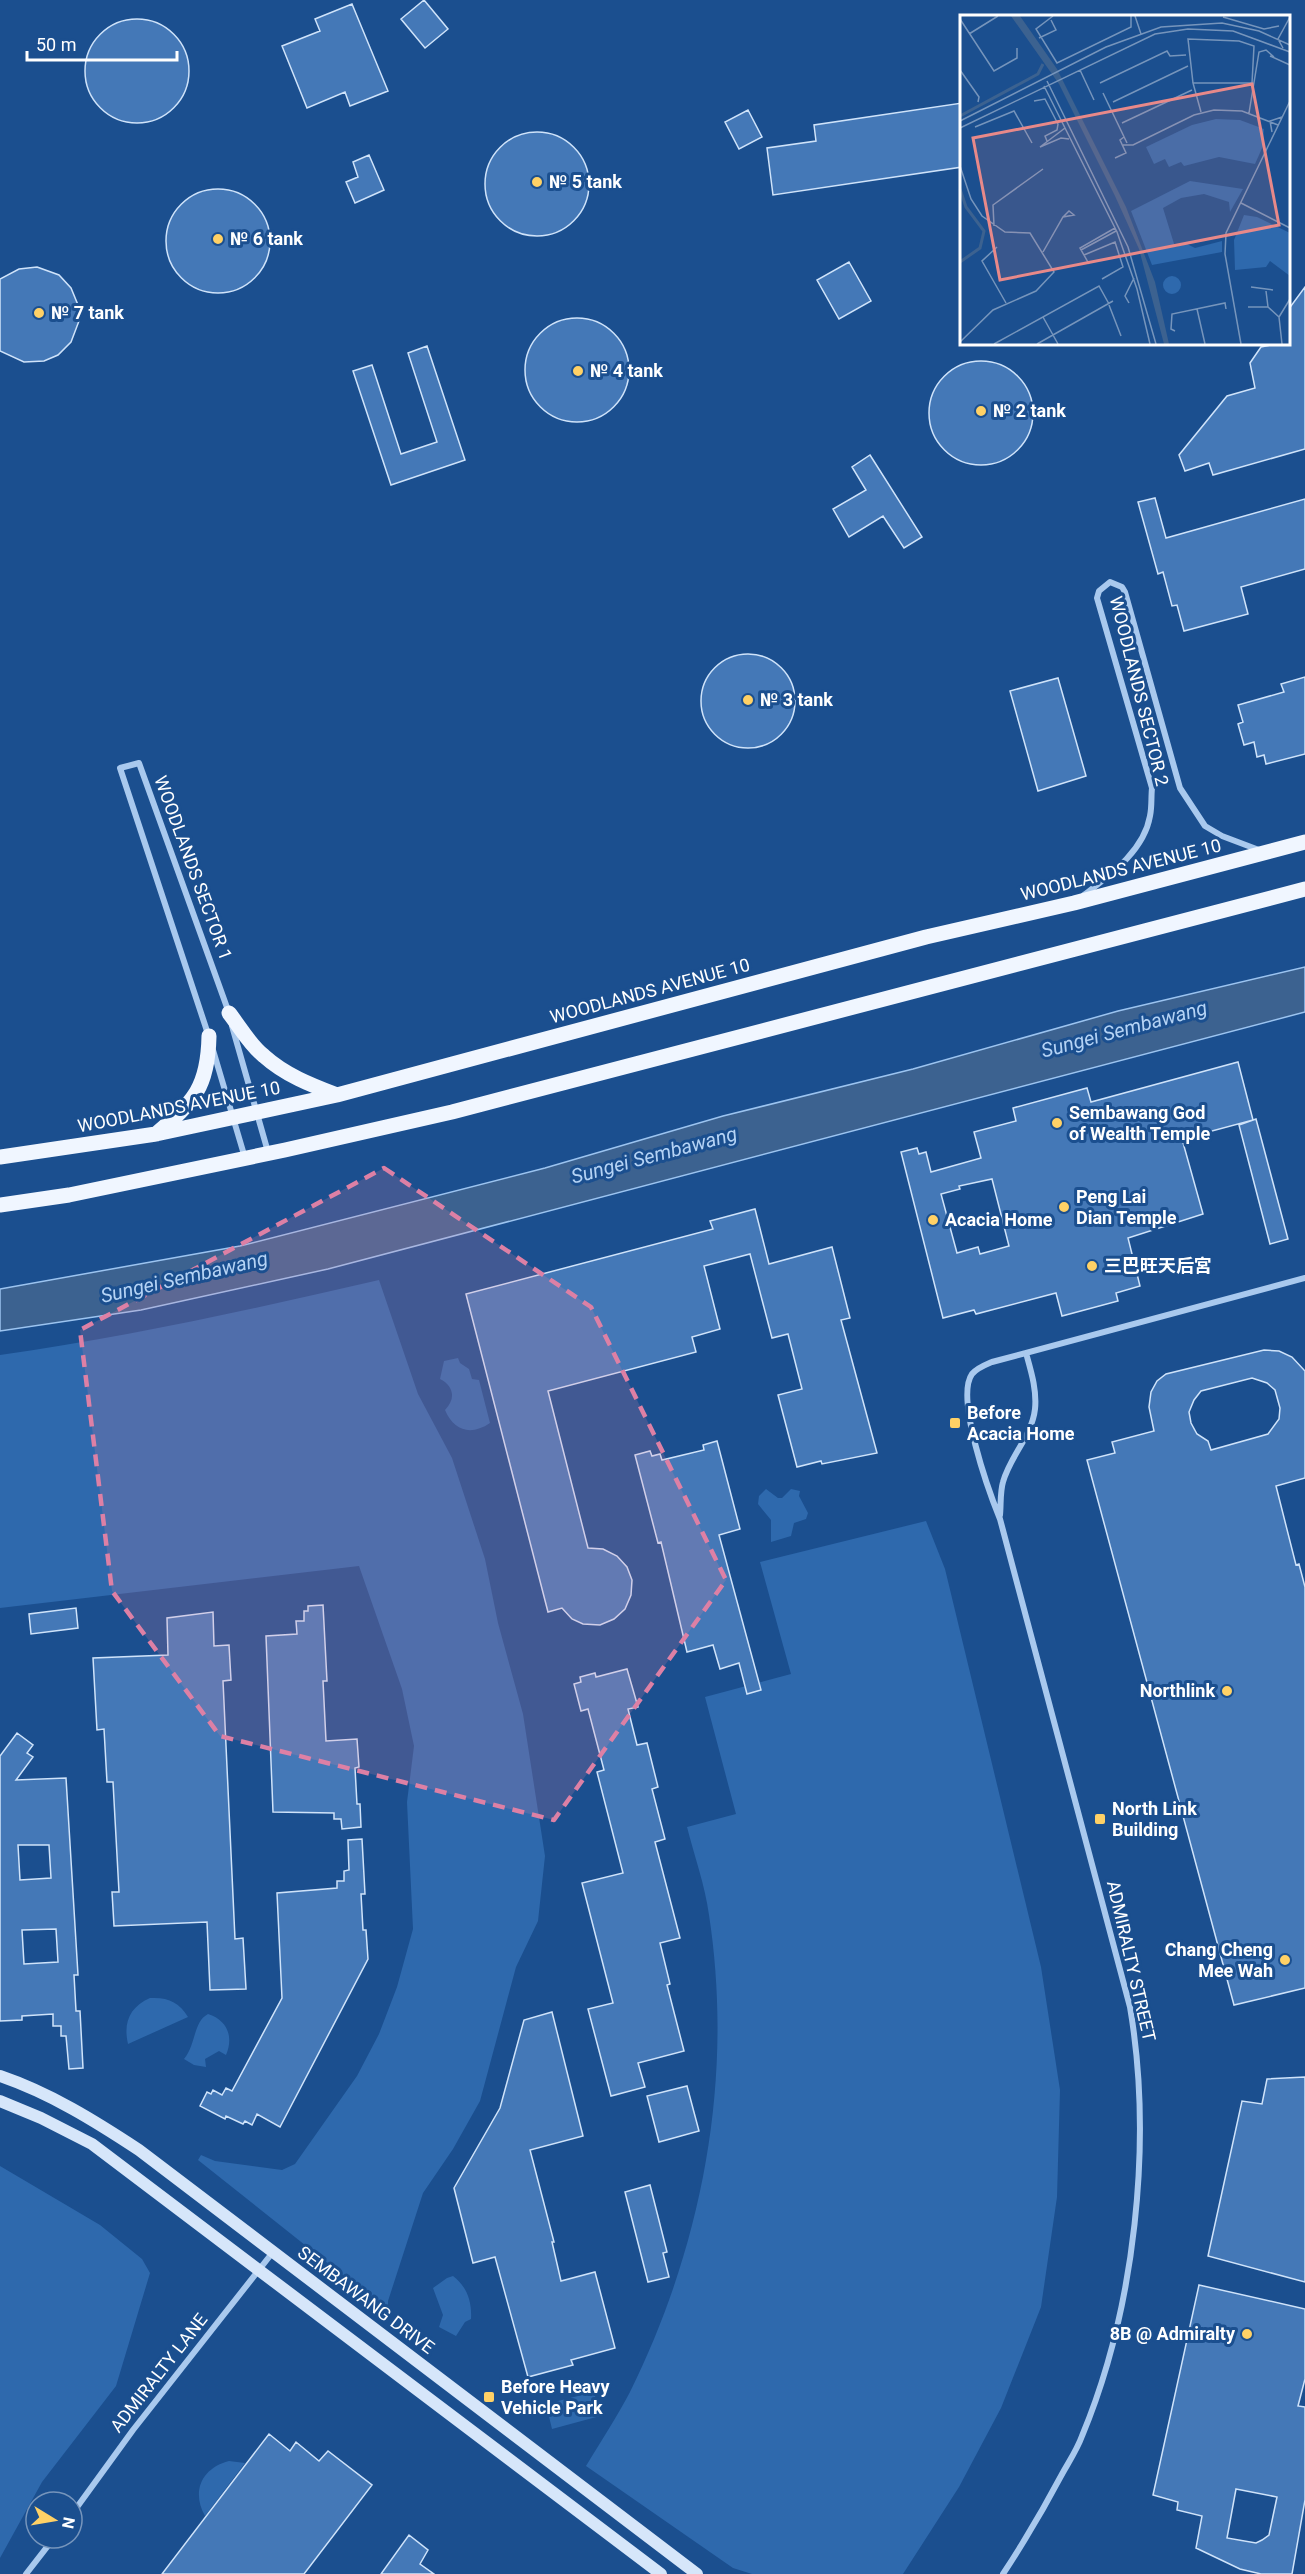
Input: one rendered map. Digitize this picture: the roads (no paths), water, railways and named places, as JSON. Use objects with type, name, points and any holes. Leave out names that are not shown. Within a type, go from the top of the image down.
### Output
[{"type":"main road","name":"WOODLANDS AVENUE 10","points":[[0,1157],[156,1134],[338,1095],[926,937],[1074,903],[1305,842]]},
{"type":"main road","points":[[0,1204],[69,1196],[245,1159],[538,1090],[1305,889]]},
{"type":"main road","points":[[229,1013],[262,1055],[281,1070],[338,1095]]},
{"type":"main road","points":[[156,1134],[186,1108],[198,1091],[208,1063],[209,1036]]},
{"type":"main road","name":"SEMBAWANG DRIVE","points":[[0,2076],[53,2098],[139,2150],[698,2574]]},
{"type":"main road","points":[[0,2101],[41,2118],[92,2144],[661,2574]]},
{"type":"street","name":"WOODLANDS SECTOR 2","points":[[1074,903],[1123,864],[1139,842],[1150,818],[1152,788],[1097,598],[1099,591],[1110,582],[1122,587],[1125,592],[1180,788],[1205,826],[1222,836],[1268,853]]},
{"type":"street","name":"WOODLANDS SECTOR 1","points":[[245,1159],[209,1036],[120,768],[139,763],[229,1013],[268,1154]]},
{"type":"street","name":"ADMIRALTY STREET","points":[[1003,2574],[1028,2537],[1082,2438],[1100,2389],[1126,2278],[1138,2192],[1140,2110],[1138,2070],[1130,2007],[1000,1519],[987,1488],[966,1398],[968,1382],[972,1374],[980,1368],[1026,1353],[1305,1278]]},
{"type":"street","name":"ADMIRALTY STREET","points":[[1000,1519],[1003,1483],[1014,1456],[1029,1431],[1035,1409],[1034,1387],[1026,1353]]},
{"type":"street","name":"ADMIRALTY LANE","points":[[84,2497],[133,2430],[273,2252]]},
{"type":"street","points":[[26,2574],[45,2550]]},
{"type":"water","name":"Sungei Sembawang","points":[[1305,967],[1305,1012],[328,1269],[141,1310],[0,1331],[0,1289],[240,1246],[545,1168],[723,1116],[913,1069],[1118,1011]]},
{"type":"place","name":"№ 5 tank","points":[[537,182]]},
{"type":"place","name":"№ 6 tank","points":[[218,239]]},
{"type":"place","name":"№ 7 tank","points":[[39,313]]},
{"type":"place","name":"№ 4 tank","points":[[578,371]]},
{"type":"place","name":"№ 2 tank","points":[[981,411]]},
{"type":"place","name":"№ 3 tank","points":[[748,700]]},
{"type":"place","name":"Sembawang God of Wealth Temple","points":[[1057,1123]]},
{"type":"place","name":"Peng Lai Dian Temple","points":[[1064,1207]]},
{"type":"place","name":"Acacia Home","points":[[933,1220]]},
{"type":"place","name":"三巴旺天后宮","points":[[1092,1266]]},
{"type":"place","name":"Before Acacia Home","points":[[955,1423]]},
{"type":"place","name":"Northlink","points":[[1227,1691]]},
{"type":"place","name":"North Link Building","points":[[1100,1819]]},
{"type":"place","name":"Chang Cheng Mee Wah","points":[[1285,1960]]},
{"type":"place","name":"8B @ Admiralty","points":[[1247,2334]]},
{"type":"place","name":"Before Heavy Vehicle Park","points":[[489,2397]]}]
